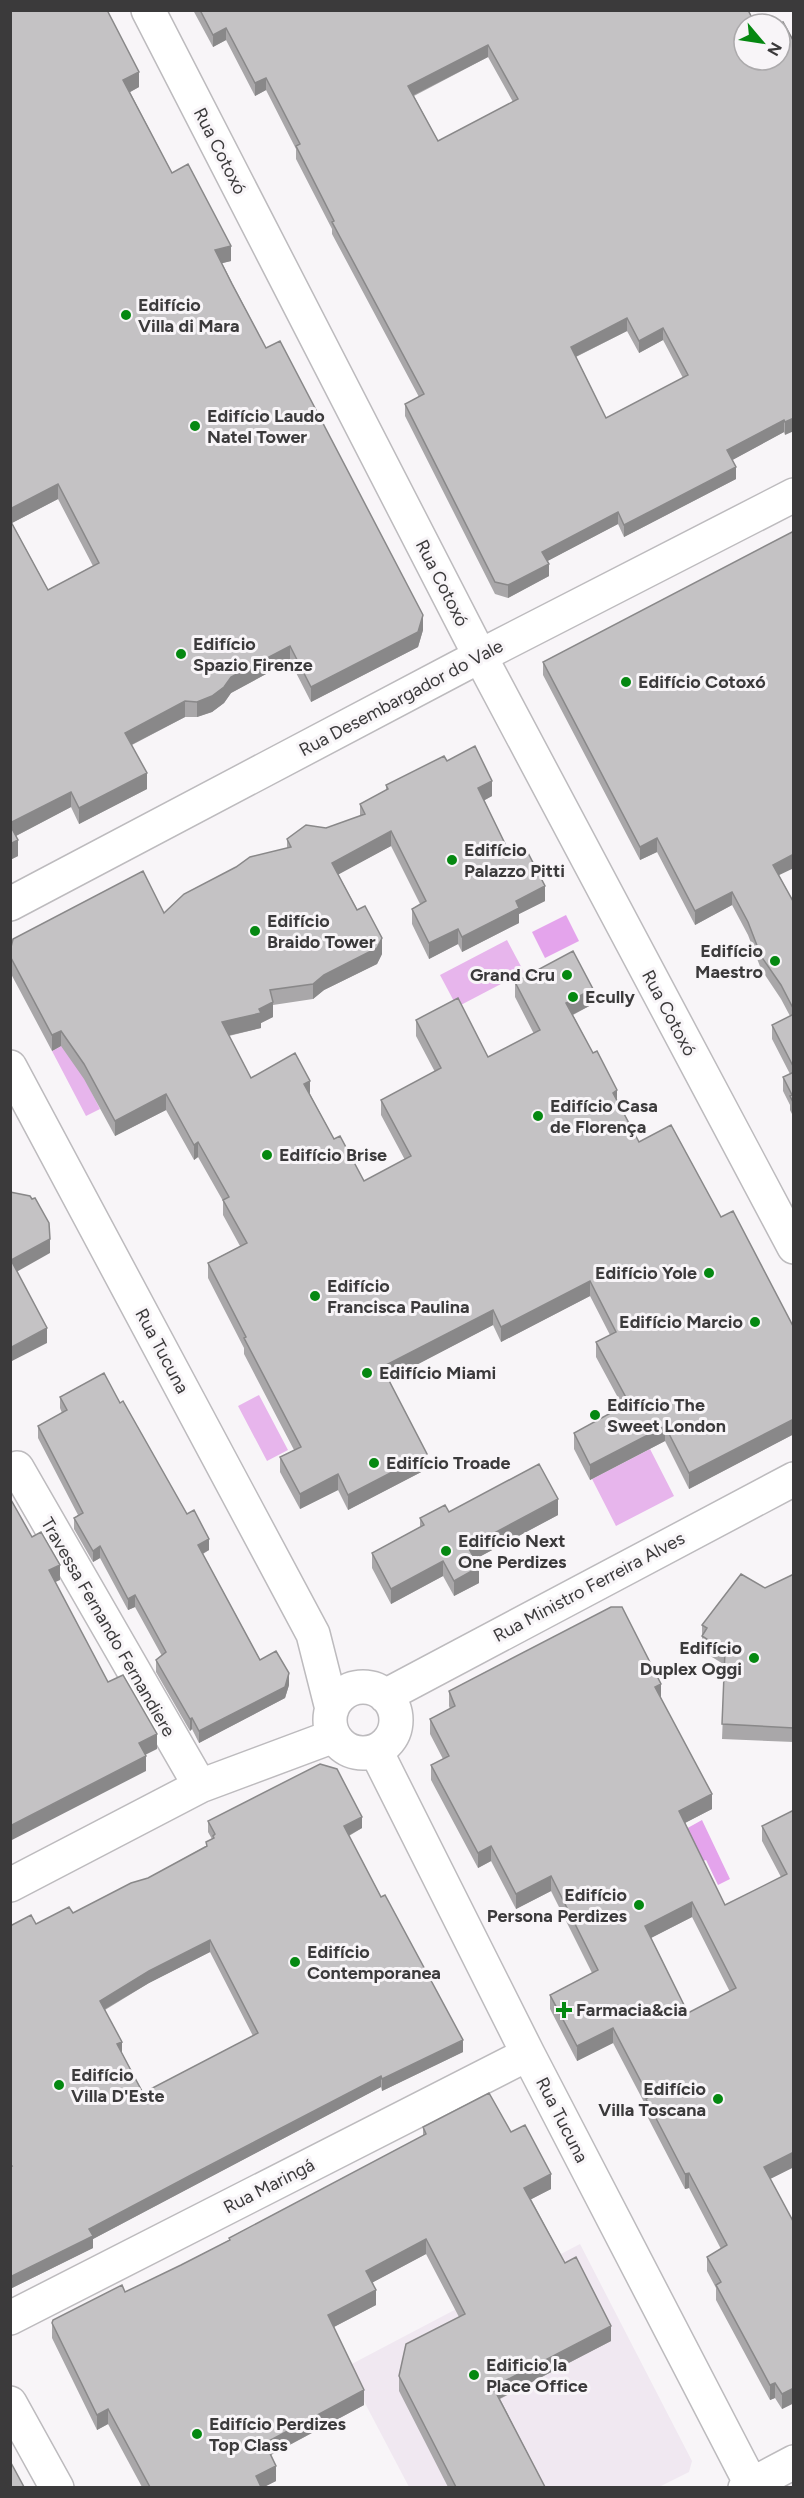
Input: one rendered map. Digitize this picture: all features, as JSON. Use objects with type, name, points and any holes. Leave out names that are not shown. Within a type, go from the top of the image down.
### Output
[{"type":"street","name":"Rua Cotoxó","points":[[148,10],[480,656],[794,1247]]},
{"type":"street","name":"Rua Desembargador do Vale","points":[[10,904],[480,656],[794,495]]},
{"type":"street","name":"Rua Tucuna","points":[[10,1067],[313,1634],[333,1722]]},
{"type":"street","name":"Travessa Fernando Fernandiere","points":[[17,1468],[200,1786]]},
{"type":"street","name":"Rua Ministro Ferreira Alves","points":[[375,1691],[794,1479]]},
{"type":"street","name":"Rua Tucuna","points":[[313,1634],[375,1691]]},
{"type":"street","points":[[351,1689],[375,1691],[392,1705],[396,1726],[392,1736],[376,1751],[354,1752],[342,1746],[333,1722],[339,1697],[351,1689]]},
{"type":"street","points":[[10,1886],[200,1786],[333,1722]]},
{"type":"street","name":"Rua Tucuna","points":[[376,1751],[528,2054],[750,2486]]},
{"type":"street","name":"Rua Maringá","points":[[10,2318],[528,2054]]},
{"type":"street","points":[[10,2403],[57,2487]]},
{"type":"street","points":[[750,2486],[794,2462]]},
{"type":"shaded area","points":[[566,915],[579,941],[545,958],[532,932]]},
{"type":"shaded area","points":[[507,940],[524,972],[457,1007],[440,975]]},
{"type":"shaded area","points":[[67,1043],[100,1109],[86,1116],[52,1051]]},
{"type":"shaded area","points":[[259,1395],[288,1450],[267,1461],[238,1406]]},
{"type":"shaded area","points":[[650,1449],[674,1496],[616,1526],[592,1479]]},
{"type":"shaded area","points":[[702,1820],[730,1879],[718,1885],[706,1860],[701,1862],[684,1830]]},
{"type":"shaded area","points":[[580,2244],[692,2461],[689,2472],[659,2487],[409,2487],[346,2367]]},
{"type":"building","points":[[10,10],[107,10],[139,72],[123,80],[172,173],[188,164],[231,246],[215,250],[232,284],[266,348],[280,341],[423,615],[418,632],[311,687],[290,646],[231,677],[224,687],[212,696],[197,702],[185,701],[125,733],[147,773],[79,808],[71,792],[10,823],[10,520],[48,590],[99,563],[58,484],[10,509]]},
{"type":"building","points":[[200,10],[748,10],[749,12],[732,12],[732,72],[792,72],[792,38],[794,42],[794,418],[785,422],[784,420],[727,450],[736,467],[624,525],[618,512],[542,552],[549,564],[508,585],[495,582],[405,404],[424,394],[332,222],[334,221],[296,146],[300,144],[266,78],[255,83],[226,28],[213,35]],"holes":[[[488,45],[518,99],[438,141],[408,86]],[[627,318],[639,341],[663,328],[688,375],[606,418],[571,347]]]},
{"type":"building","points":[[794,531],[794,854],[773,865],[794,903],[794,1010],[781,985],[761,956],[748,922],[732,892],[695,911],[657,838],[640,847],[543,662]]},
{"type":"building","points":[[475,746],[492,781],[478,788],[512,858],[527,851],[545,886],[516,901],[519,908],[462,937],[458,929],[429,943],[412,909],[426,901],[391,831],[332,863],[357,910],[365,906],[382,938],[377,948],[324,975],[313,984],[270,990],[273,1002],[259,1009],[261,1013],[222,1022],[251,1078],[295,1053],[310,1081],[304,1084],[334,1139],[340,1136],[364,1181],[411,1156],[381,1100],[441,1068],[416,1020],[458,998],[488,1057],[540,1030],[515,982],[573,951],[593,989],[566,1003],[593,1053],[597,1051],[617,1090],[613,1093],[639,1142],[671,1125],[721,1217],[733,1211],[794,1328],[794,1419],[689,1473],[665,1426],[590,1465],[574,1433],[629,1403],[596,1342],[616,1332],[590,1281],[501,1327],[493,1310],[382,1367],[427,1454],[348,1495],[338,1474],[300,1494],[280,1457],[301,1447],[208,1263],[247,1243],[223,1200],[229,1197],[198,1142],[194,1145],[166,1094],[115,1121],[84,1064],[61,1031],[52,1035],[10,956],[10,951],[13,939],[143,871],[164,913],[184,894],[236,867],[250,857],[291,847],[287,839],[306,825],[326,828],[365,814],[360,804],[388,789],[386,785],[444,756],[447,761]]},
{"type":"building","points":[[10,825],[18,840],[10,844]]},
{"type":"building","points":[[794,1014],[794,1068],[772,1025]]},
{"type":"building","points":[[794,1072],[794,1104],[783,1077]]},
{"type":"building","points":[[10,1192],[35,1198],[49,1223],[50,1239],[11,1260],[47,1328],[10,1348]]},
{"type":"building","points":[[104,1373],[120,1403],[123,1401],[187,1514],[194,1510],[209,1539],[198,1545],[260,1660],[276,1651],[289,1673],[285,1687],[199,1731],[156,1660],[166,1652],[135,1595],[128,1599],[100,1546],[93,1551],[74,1518],[83,1513],[38,1426],[67,1410],[60,1397]]},
{"type":"building","name":"Edifício Next One Perdizes","points":[[539,1464],[558,1499],[468,1547],[479,1567],[454,1581],[443,1561],[391,1589],[372,1553],[424,1525],[420,1518],[445,1505],[449,1512]]},
{"type":"building","points":[[10,1498],[32,1537],[41,1532],[60,1565],[49,1570],[108,1682],[123,1675],[157,1734],[139,1743],[146,1756],[10,1826]]},
{"type":"building","name":"Edifício Duplex Oggi","points":[[741,1574],[765,1588],[794,1574],[794,1728],[722,1724],[725,1651],[702,1636],[707,1628],[702,1625]]},
{"type":"building","points":[[611,1607],[622,1607],[661,1684],[655,1687],[712,1794],[679,1811],[725,1905],[787,1874],[762,1826],[794,1810],[794,2152],[764,2167],[794,2223],[794,2388],[782,2394],[775,2383],[770,2385],[716,2285],[721,2282],[707,2257],[727,2245],[689,2173],[685,2174],[646,2099],[649,2097],[613,2028],[577,2046],[550,1995],[598,1970],[551,1876],[516,1894],[491,1846],[478,1853],[431,1765],[449,1756],[430,1719],[455,1706],[449,1691]],"holes":[[[692,1902],[736,1988],[688,2013],[645,1926]]]},
{"type":"building","points":[[320,1764],[337,1769],[362,1817],[344,1826],[381,1897],[385,1895],[463,2040],[382,2079],[381,2076],[193,2174],[89,2229],[93,2236],[10,2277],[10,2167],[12,2166],[10,2164],[10,1926],[31,1915],[36,1924],[69,1907],[73,1913],[131,1883],[148,1878],[207,1846],[206,1842],[214,1838],[215,1834],[208,1821]],"holes":[[[210,1940],[258,2033],[143,2093],[117,2044],[122,2042],[100,2001],[149,1971]]]},
{"type":"building","points":[[489,2093],[511,2132],[525,2125],[551,2174],[524,2188],[565,2263],[576,2257],[611,2326],[493,2387],[545,2487],[456,2487],[399,2376],[406,2344],[465,2314],[426,2239],[366,2271],[376,2290],[328,2315],[364,2390],[265,2443],[276,2466],[256,2476],[261,2487],[150,2487],[108,2409],[97,2415],[52,2323],[53,2320],[122,2285],[125,2292],[230,2240],[229,2238],[426,2134],[423,2127]]},
{"type":"building","points":[[10,2461],[24,2487],[10,2487]]},
{"type":"place","name":"Edifício Villa di Mara","points":[[126,315]]},
{"type":"place","name":"Edifício Laudo Natel Tower","points":[[195,426]]},
{"type":"place","name":"Edifício Spazio Firenze","points":[[181,654]]},
{"type":"place","name":"Edifício Cotoxó","points":[[626,682]]},
{"type":"place","name":"Edifício Palazzo Pitti","points":[[452,860]]},
{"type":"place","name":"Edifício Braido Tower","points":[[255,931]]},
{"type":"place","name":"Edifício Maestro","points":[[775,961]]},
{"type":"place","name":"Grand Cru","points":[[567,975]]},
{"type":"place","name":"Ecully","points":[[573,997]]},
{"type":"place","name":"Edifício Casa de Florença","points":[[538,1116]]},
{"type":"place","name":"Edifício Brise","points":[[267,1155]]},
{"type":"place","name":"Edifício Yole","points":[[709,1273]]},
{"type":"place","name":"Edifício Francisca Paulina","points":[[315,1296]]},
{"type":"place","name":"Edifício Marcio","points":[[755,1322]]},
{"type":"place","name":"Edifício Miami","points":[[367,1373]]},
{"type":"place","name":"Edifício The Sweet London","points":[[595,1415]]},
{"type":"place","name":"Edifício Troade","points":[[374,1463]]},
{"type":"place","name":"Edifício Next One Perdizes","points":[[446,1551]]},
{"type":"place","name":"Edifício Duplex Oggi","points":[[754,1658]]},
{"type":"place","name":"Edifício Persona Perdizes","points":[[639,1905]]},
{"type":"place","name":"Edifício Contemporanea","points":[[295,1962]]},
{"type":"place","name":"Farmacia&cia","points":[[564,2010]]},
{"type":"place","name":"Edifício Villa D'Este","points":[[59,2085]]},
{"type":"place","name":"Edifício Villa Toscana","points":[[718,2099]]},
{"type":"place","name":"Edificio la Place Office","points":[[474,2375]]},
{"type":"place","name":"Edifício Perdizes Top Class","points":[[197,2434]]}]
